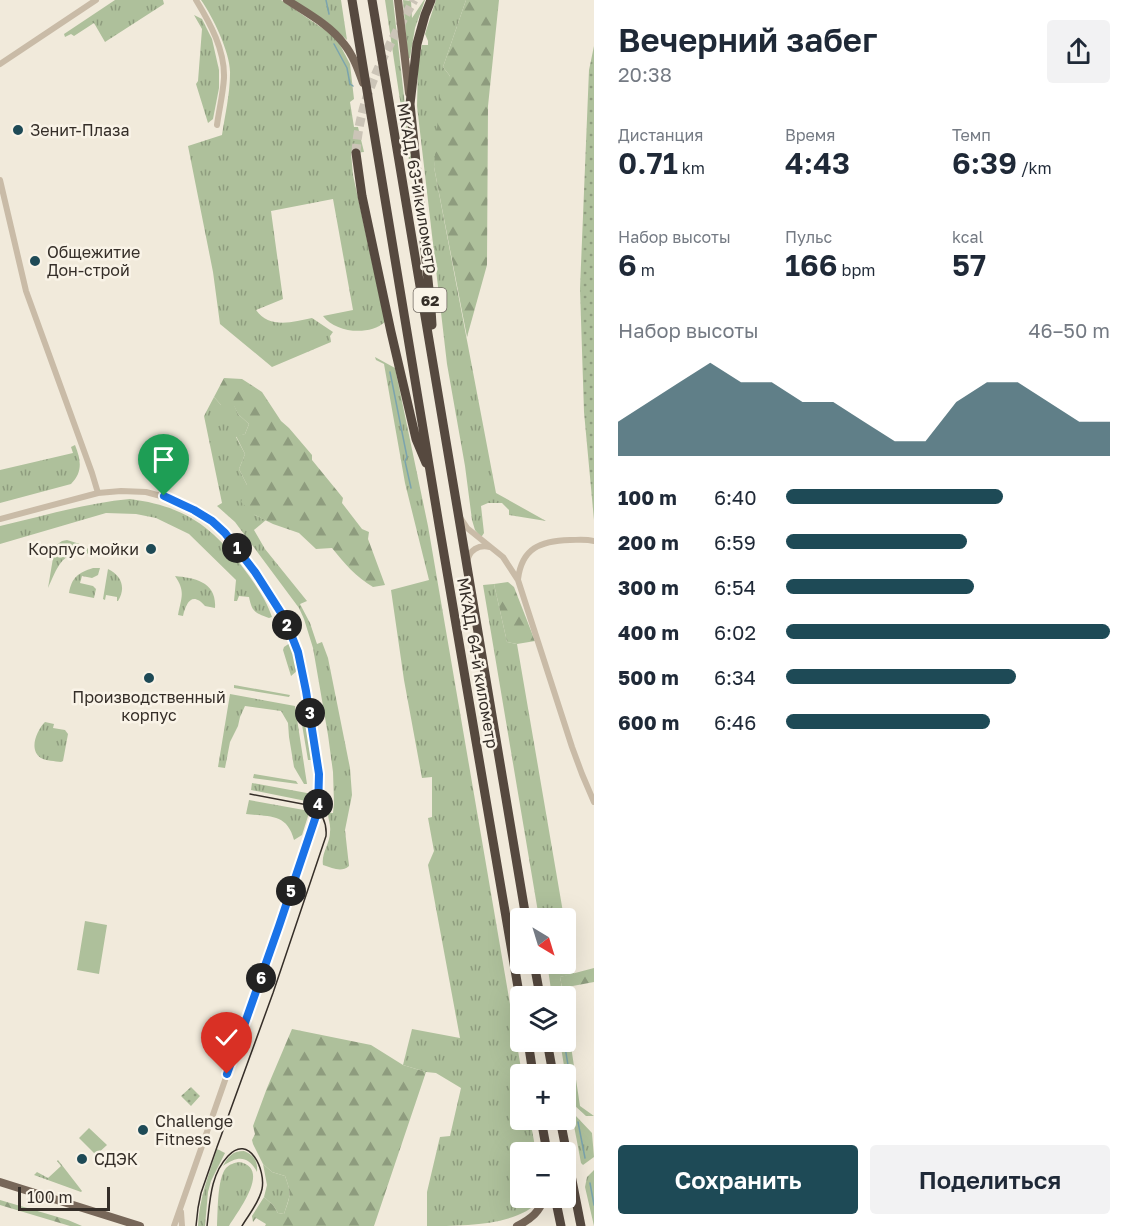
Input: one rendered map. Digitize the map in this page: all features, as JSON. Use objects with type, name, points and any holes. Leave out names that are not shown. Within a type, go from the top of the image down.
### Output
[{"type":"highway","name":"МКАД, 63-й километр","points":[[352,0],[407,332]]},
{"type":"highway","name":"МКАД, 63-й километр","points":[[372,0],[441,416]]},
{"type":"highway","points":[[410,104],[417,44],[432,0]]},
{"type":"highway","name":"62","points":[[410,104],[431,309],[432,355]]},
{"type":"highway","points":[[356,153],[362,196],[391,332],[416,439],[432,479]]},
{"type":"highway","name":"МКАД, 64-й километр","points":[[407,332],[518,986]]},
{"type":"highway","name":"МКАД, 64-й километр","points":[[441,416],[524,908]]},
{"type":"highway","points":[[562,1130],[581,1226]]},
{"type":"highway","points":[[557,1208],[561,1226]]},
{"type":"main road","points":[[287,0],[324,24],[344,43],[354,59],[368,95]]},
{"type":"main road","points":[[399,3],[410,104]]},
{"type":"main road","points":[[0,1182],[140,1226]]},
{"type":"main road","points":[[517,1226],[535,1215],[540,1208]]},
{"type":"street","points":[[0,64],[96,0]]},
{"type":"street","points":[[196,0],[211,23],[222,56],[224,77],[217,125]]},
{"type":"street","points":[[0,180],[26,291],[98,493]]},
{"type":"street","points":[[0,519],[98,493],[146,492],[172,499],[212,521],[229,538],[255,572],[285,619],[298,652],[318,766],[318,810],[174,1226]]},
{"type":"street","points":[[458,513],[467,528],[503,557],[518,580],[572,747],[594,802]]},
{"type":"street","points":[[518,580],[524,558],[531,549],[542,543],[559,540],[594,541]]},
{"type":"street","points":[[467,565],[468,556],[476,548],[491,547]]},
{"type":"street","points":[[510,566],[521,565]]},
{"type":"street","points":[[182,1226],[183,1202]]},
{"type":"green space","points":[[115,0],[163,0],[164,4],[105,42],[94,23],[74,36],[71,34],[65,37],[64,34]]},
{"type":"green space","points":[[201,0],[281,0],[331,34],[339,43],[350,64],[354,99],[350,102],[354,127],[358,127],[364,152],[351,153],[353,175],[385,322],[370,329],[353,331],[336,326],[323,316],[353,310],[333,199],[271,211],[283,299],[256,310],[261,316],[274,322],[282,323],[312,318],[333,332],[330,336],[331,342],[272,367],[220,324],[213,272],[188,146],[222,135],[230,66],[220,36]]},
{"type":"green space","points":[[293,0],[341,0],[347,40],[326,21]]},
{"type":"green space","points":[[385,0],[393,0],[412,167],[410,167]]},
{"type":"green space","points":[[403,0],[411,1],[412,18],[425,0],[415,28],[408,59]]},
{"type":"green space","points":[[436,0],[466,0],[443,67],[450,76],[434,167],[496,493],[546,521],[509,515],[509,510],[502,503],[488,503],[481,506],[484,533],[482,536],[475,530],[472,520],[447,364],[417,106],[418,65],[422,45],[428,45],[425,34]]},
{"type":"green space","points":[[466,0],[499,0],[488,106],[487,265],[467,337],[434,167],[440,91],[450,76],[443,67]]},
{"type":"green space","points":[[194,15],[202,19],[212,39],[219,70],[219,88],[213,119],[208,123],[196,84],[202,29]]},
{"type":"green space","points":[[594,46],[594,520],[584,412],[580,289],[589,70]]},
{"type":"green space","points":[[375,357],[395,368],[428,526],[510,1004],[510,1052],[518,1052],[520,1064],[510,1064],[510,1130],[532,1130],[534,1142],[510,1142],[510,1208],[531,1208],[504,1220],[473,1225],[427,1226],[427,1192],[439,1141],[440,1137],[450,1136],[461,1088],[436,1073],[403,1065],[412,1029],[460,1038],[428,865],[434,851],[428,818],[432,817],[432,777],[422,778],[404,680],[391,590],[429,580],[405,483],[384,364]]},
{"type":"green space","points":[[224,378],[242,379],[262,392],[281,421],[312,455],[312,460],[343,498],[342,503],[362,529],[369,532],[368,539],[385,585],[373,587],[361,579],[332,548],[316,549],[299,533],[255,515],[241,502],[247,485],[239,469],[245,454],[236,436],[245,434],[249,424],[238,414],[234,406],[221,405],[214,397]]},
{"type":"green space","points":[[214,397],[221,405],[234,405],[238,414],[249,424],[245,434],[236,437],[245,454],[239,469],[247,485],[255,515],[266,520],[254,530],[265,549],[307,601],[300,604],[317,644],[322,642],[328,658],[350,768],[352,795],[345,830],[349,866],[343,869],[323,865],[323,856],[330,836],[328,813],[333,813],[333,772],[313,648],[299,608],[235,522],[217,506],[222,503],[204,416]]},
{"type":"green space","points":[[75,445],[80,466],[78,475],[71,484],[0,503],[0,470],[73,453],[71,447]]},
{"type":"green space","points":[[130,499],[166,507],[181,513],[208,530],[244,569],[272,617],[260,615],[255,611],[249,597],[239,596],[237,601],[234,601],[236,580],[189,534],[156,518],[136,514],[106,513],[0,544],[0,526],[81,507]]},
{"type":"green space","points":[[67,540],[83,545],[96,555],[77,553],[64,559],[48,588],[55,546]]},
{"type":"green space","points":[[93,568],[100,568],[98,575],[92,578],[82,576],[80,583],[96,589],[94,598],[69,593],[76,576]]},
{"type":"green space","points":[[108,569],[117,575],[121,583],[122,592],[118,601],[117,597],[106,595],[105,600],[103,599]]},
{"type":"green space","points":[[175,576],[197,580],[208,587],[215,599],[215,608],[205,606],[193,599],[188,603],[183,616],[178,615],[182,591]]},
{"type":"green space","points":[[508,582],[514,587],[535,641],[517,644],[507,642],[494,584]]},
{"type":"green space","points":[[494,584],[507,642],[517,644],[562,908],[537,908],[483,585]]},
{"type":"green space","points":[[290,643],[298,670],[291,676],[283,650]]},
{"type":"green space","points":[[234,685],[290,695],[289,697],[234,688]]},
{"type":"green space","points":[[230,694],[295,706],[307,784],[304,784],[294,767],[288,723],[281,711],[245,706],[230,742],[225,768],[218,767]]},
{"type":"green space","points":[[299,707],[303,709],[312,760],[308,760]]},
{"type":"green space","points":[[45,722],[54,724],[53,728],[65,730],[68,734],[61,762],[43,759],[35,750],[35,740]]},
{"type":"green space","points":[[254,774],[296,781],[298,784],[253,778]]},
{"type":"green space","points":[[252,783],[307,793],[311,802],[251,790]]},
{"type":"green space","points":[[249,800],[304,810],[309,813],[302,835],[294,840],[291,831],[282,821],[269,816],[246,814]]},
{"type":"green space","points":[[85,921],[107,925],[99,974],[77,970]]},
{"type":"green space","points":[[594,968],[594,982],[562,986],[560,977]]},
{"type":"green space","points":[[549,974],[574,974],[560,977],[561,986],[550,986]]},
{"type":"green space","points":[[292,1029],[371,1045],[403,1065],[426,1072],[374,1226],[265,1226],[266,1224],[256,1218],[253,1222],[252,1216],[264,1197],[278,1213],[284,1214],[289,1199],[289,1187],[285,1176],[272,1172],[263,1164],[252,1140],[255,1134],[253,1126]]},
{"type":"green space","points":[[562,1052],[572,1052],[574,1064],[564,1064]]},
{"type":"green space","points":[[576,1079],[580,1106],[594,1116],[586,1116],[576,1107]]},
{"type":"green space","points":[[191,1087],[200,1096],[191,1106],[181,1096]]},
{"type":"green space","points":[[576,1116],[592,1133],[594,1157],[583,1165],[575,1130]]},
{"type":"green space","points":[[89,1128],[107,1145],[96,1155],[79,1138]]},
{"type":"green space","points":[[217,1149],[225,1153],[211,1181],[205,1226],[198,1226],[202,1196]]},
{"type":"green space","points":[[244,1151],[255,1159],[257,1172],[250,1162],[242,1159],[233,1160],[223,1166],[231,1155]]},
{"type":"green space","points":[[58,1160],[81,1192],[34,1175],[37,1172],[48,1178],[61,1166]]},
{"type":"green space","points":[[239,1162],[248,1166],[253,1172],[250,1191],[229,1226],[217,1226],[218,1196],[223,1173],[226,1168]]},
{"type":"green space","points":[[263,1164],[272,1172],[285,1176],[289,1195],[284,1214],[278,1213],[264,1197],[267,1185]]},
{"type":"green space","points":[[594,1170],[594,1226],[585,1187],[587,1177]]},
{"type":"green space","points":[[0,1200],[82,1226],[70,1226],[0,1205]]},
{"type":"waterway","points":[[326,0],[329,14]]},
{"type":"waterway","points":[[334,44],[347,68],[350,84],[353,86]]},
{"type":"waterway","points":[[390,372],[411,488]]},
{"type":"waterway","points":[[566,1052],[568,1064]]},
{"type":"waterway","points":[[578,1122],[585,1158]]},
{"type":"waterway","points":[[590,1183],[594,1205]]},
{"type":"tunnel","points":[[356,153],[358,132],[369,92],[385,55],[414,0]]},
{"type":"tram line","points":[[196,1226],[201,1193],[273,993],[326,836],[324,820],[313,806],[250,794]]},
{"type":"tram line","points":[[207,1226],[214,1180],[228,1156],[236,1150],[243,1149],[249,1151],[259,1164],[263,1181],[259,1199],[242,1226]]},
{"type":"place","name":"Зенит-Плаза","points":[[18,130]]},
{"type":"place","name":"Общежитие Дон-строй","points":[[35,261]]},
{"type":"place","name":"Корпус мойки","points":[[151,549]]},
{"type":"place","name":"Производственный корпус","points":[[149,678]]},
{"type":"place","name":"Challenge Fitness","points":[[143,1130]]},
{"type":"place","name":"СДЭК","points":[[82,1159]]},
{"type":"route","points":[[164,496],[194,510],[212,521],[225,533],[255,572],[285,619],[298,652],[319,774],[318,810],[227,1074]]}]
